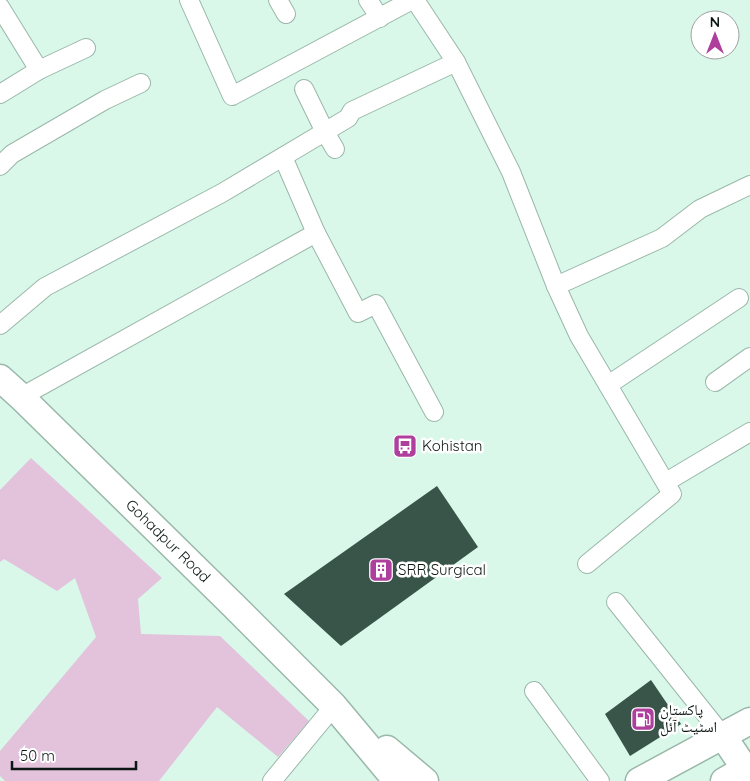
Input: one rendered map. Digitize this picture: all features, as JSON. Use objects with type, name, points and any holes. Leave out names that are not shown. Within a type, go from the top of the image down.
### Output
[{"type":"main road","name":"Gohadpur Road","points":[[0,378],[334,706]]},
{"type":"main road","points":[[334,706],[390,773],[399,781]]},
{"type":"main road","points":[[334,706],[425,781]]},
{"type":"main road","points":[[639,781],[750,721]]},
{"type":"main road","points":[[723,736],[740,772]]},
{"type":"street","points":[[189,0],[232,96],[414,0],[456,62],[511,172],[556,286],[579,336],[672,494],[587,564]]},
{"type":"street","points":[[368,0],[380,18]]},
{"type":"street","points":[[0,7],[39,70]]},
{"type":"street","points":[[0,94],[39,70],[86,48]]},
{"type":"street","points":[[0,325],[45,287],[222,193],[348,118],[352,111],[456,62]]},
{"type":"street","points":[[0,166],[12,154],[105,100],[141,83]]},
{"type":"street","points":[[304,89],[335,149]]},
{"type":"street","points":[[283,157],[316,233],[358,313],[376,304],[434,412]]},
{"type":"street","points":[[556,286],[662,238],[700,209],[750,185]]},
{"type":"street","points":[[21,397],[316,233]]},
{"type":"street","points":[[608,385],[739,298]]},
{"type":"street","points":[[715,382],[750,357]]},
{"type":"street","points":[[666,482],[750,432]]},
{"type":"street","points":[[616,602],[723,736]]},
{"type":"street","points":[[534,691],[600,781]]},
{"type":"street","points":[[272,781],[334,706]]},
{"type":"shaded area","points":[[31,458],[162,578],[138,599],[141,634],[220,636],[309,721],[278,757],[217,707],[159,781],[5,781],[0,776],[0,751],[96,637],[75,578],[57,591],[4,559],[0,562],[0,490]]},
{"type":"building","name":"SRR Surgical","points":[[437,486],[478,547],[341,646],[284,594]]},
{"type":"building","name":"پاکستان اسٹیٹ آئل","points":[[651,680],[681,724],[630,756],[605,714]]},
{"type":"place","name":"Kohistan","points":[[405,446]]},
{"type":"place","name":"SRR Surgical","points":[[381,570]]},
{"type":"place","name":"پاکستان اسٹیٹ آئل","points":[[643,719]]}]
